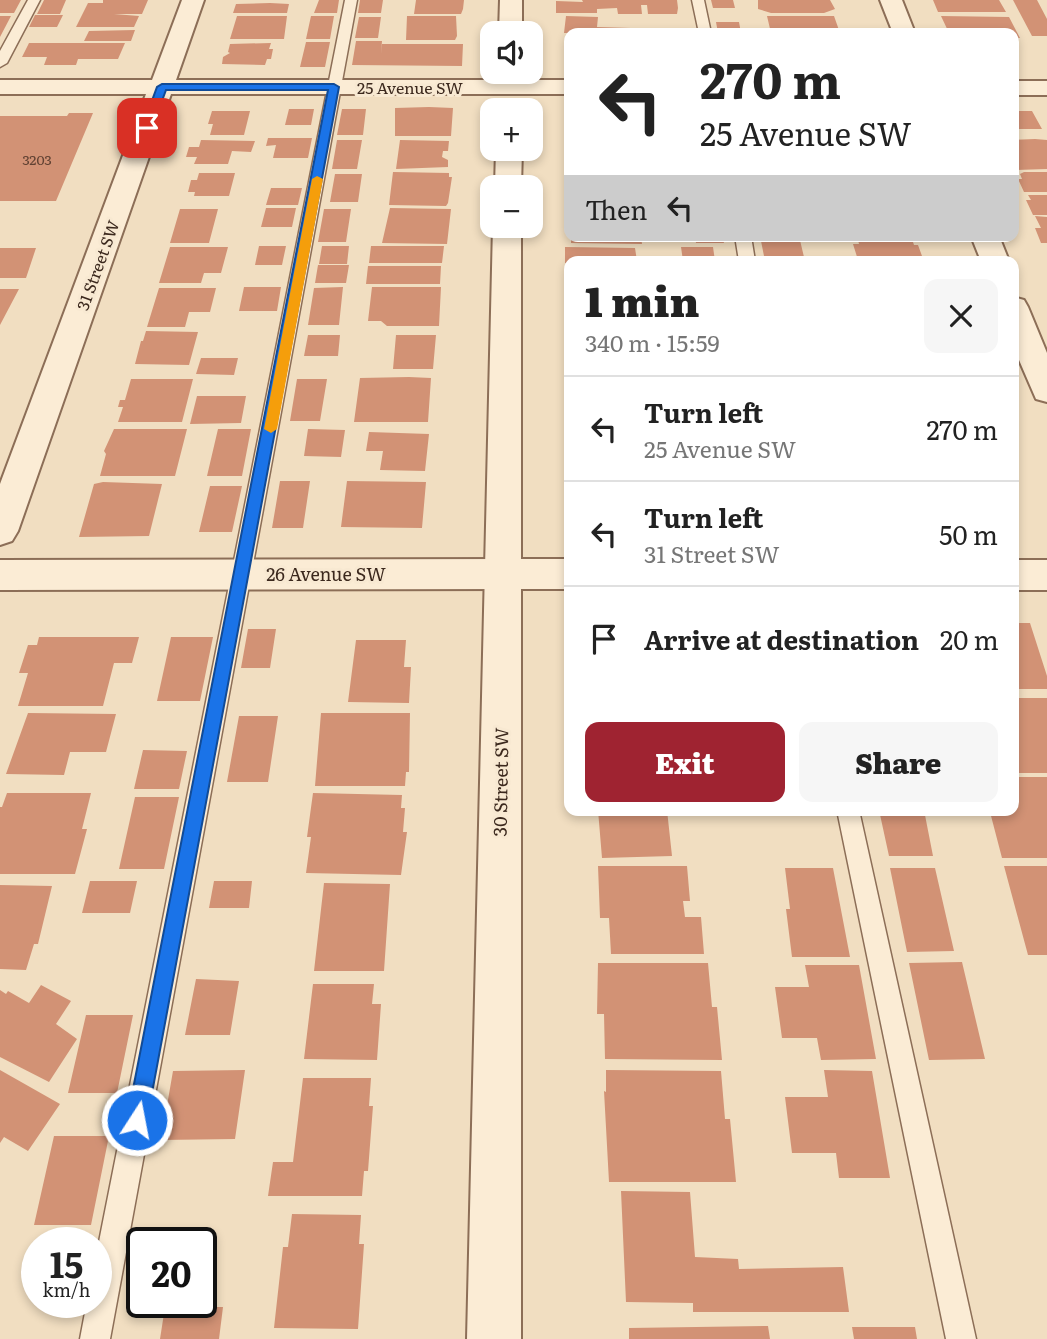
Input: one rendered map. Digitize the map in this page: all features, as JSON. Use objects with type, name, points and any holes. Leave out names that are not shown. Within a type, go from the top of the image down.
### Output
[{"type":"street","name":"31 Street SW","points":[[0,531],[193,0]]},
{"type":"street","points":[[510,21],[511,0]]},
{"type":"street","points":[[891,0],[902,28]]},
{"type":"street","name":"25 Avenue SW","points":[[0,87],[510,90],[564,87]]},
{"type":"street","points":[[1019,88],[1047,88]]},
{"type":"street","name":"30 Street SW","points":[[494,1339],[508,238]]},
{"type":"street","points":[[1019,322],[1047,391]]},
{"type":"street","name":"26 Avenue SW","points":[[0,575],[564,574]]},
{"type":"street","points":[[1019,575],[1047,575]]},
{"type":"lane","points":[[0,63],[34,0]]},
{"type":"lane","points":[[95,1339],[351,0]]},
{"type":"lane","points":[[698,0],[704,28]]},
{"type":"lane","points":[[849,816],[961,1339]]},
{"type":"building","points":[[0,0],[21,0],[14,13],[0,13]]},
{"type":"building","points":[[44,0],[66,0],[60,14],[37,14]]},
{"type":"building","points":[[103,0],[148,0],[142,14],[114,14],[139,16],[134,27],[76,27],[88,3],[103,3]]},
{"type":"building","points":[[319,0],[339,0],[337,13],[314,13]]},
{"type":"building","points":[[360,0],[383,0],[381,13],[358,13]]},
{"type":"building","points":[[416,0],[464,0],[461,14],[414,14]]},
{"type":"building","points":[[582,0],[677,0],[678,8],[677,14],[648,14],[647,5],[641,5],[642,14],[618,14],[617,8],[597,9],[597,13],[556,13],[556,1],[583,2]]},
{"type":"building","points":[[711,0],[733,0],[735,8],[713,8]]},
{"type":"building","points":[[758,0],[830,0],[835,9],[824,13],[771,13],[758,9]]},
{"type":"building","points":[[933,0],[999,0],[1006,12],[938,12]]},
{"type":"building","points":[[1013,0],[1037,0],[1047,19],[1047,36],[1032,36]]},
{"type":"building","points":[[236,4],[289,4],[287,13],[233,13]]},
{"type":"building","points":[[35,15],[63,15],[57,27],[29,27]]},
{"type":"building","points":[[0,16],[11,16],[0,37]]},
{"type":"building","points":[[237,16],[287,16],[284,39],[230,39]]},
{"type":"building","points":[[311,16],[334,16],[330,39],[306,39]]},
{"type":"building","points":[[407,16],[456,16],[457,36],[455,40],[406,40]]},
{"type":"building","points":[[566,16],[598,17],[597,27],[631,28],[565,28]]},
{"type":"building","points":[[767,16],[834,16],[838,28],[770,28]]},
{"type":"building","points":[[941,16],[1009,17],[1015,28],[947,28]]},
{"type":"building","points":[[359,17],[381,17],[378,38],[355,38]]},
{"type":"building","points":[[716,22],[739,22],[740,28],[717,28]]},
{"type":"building","points":[[135,30],[131,41],[84,41],[89,31]]},
{"type":"building","points":[[356,41],[382,41],[381,54],[382,44],[463,44],[462,66],[352,65]]},
{"type":"building","points":[[306,42],[330,42],[325,67],[300,67]]},
{"type":"building","points":[[29,43],[125,43],[118,59],[78,59],[76,65],[44,65],[47,57],[22,57]]},
{"type":"building","points":[[271,43],[271,59],[267,59],[265,65],[222,64],[223,57],[230,53],[230,44]]},
{"type":"building","points":[[395,108],[453,108],[451,136],[395,136]]},
{"type":"building","points":[[289,109],[314,109],[311,125],[285,125]]},
{"type":"building","points":[[342,109],[366,109],[363,135],[337,135]]},
{"type":"building","points":[[212,111],[250,111],[244,135],[210,135],[213,124],[208,124]]},
{"type":"building","points":[[1019,111],[1032,111],[1042,129],[1019,129]]},
{"type":"building","points":[[69,113],[93,113],[56,201],[0,201],[0,116],[67,116]]},
{"type":"building","points":[[268,138],[312,138],[308,158],[273,158],[276,145],[266,146]]},
{"type":"building","points":[[201,140],[255,141],[251,152],[232,151],[228,164],[194,164],[197,157],[186,157],[189,147],[199,147]]},
{"type":"building","points":[[337,140],[362,140],[357,169],[332,169]]},
{"type":"building","points":[[400,140],[449,141],[448,151],[443,151],[442,157],[448,160],[448,167],[396,169]]},
{"type":"building","points":[[1019,140],[1047,140],[1047,169],[1019,170]]},
{"type":"building","points":[[393,172],[449,173],[449,177],[452,177],[448,203],[446,206],[389,205]]},
{"type":"building","points":[[1047,172],[1047,192],[1024,192],[1019,181],[1022,179],[1020,174]]},
{"type":"building","points":[[199,173],[235,173],[229,196],[194,196],[195,192],[188,192],[191,180],[197,180]]},
{"type":"building","points":[[335,174],[362,174],[358,202],[330,202]]},
{"type":"building","points":[[271,188],[302,188],[298,205],[266,205]]},
{"type":"building","points":[[1028,195],[1047,195],[1047,215],[1033,215],[1026,200],[1031,200]]},
{"type":"building","points":[[266,208],[296,208],[292,227],[261,227]]},
{"type":"building","points":[[390,208],[451,209],[447,244],[382,243]]},
{"type":"building","points":[[180,209],[218,209],[209,243],[170,243]]},
{"type":"building","points":[[324,209],[351,209],[346,242],[318,242]]},
{"type":"building","points":[[1035,216],[1047,217],[1047,243],[1041,243],[1035,228],[1041,228]]},
{"type":"building","points":[[642,242],[642,244],[571,243]]},
{"type":"building","points":[[761,242],[800,242],[804,256],[764,256]]},
{"type":"building","points":[[913,242],[918,245],[922,256],[857,256],[853,244]]},
{"type":"building","points":[[259,246],[286,246],[282,265],[255,265]]},
{"type":"building","points":[[322,246],[349,246],[347,264],[319,264]]},
{"type":"building","points":[[371,246],[444,246],[442,263],[369,263]]},
{"type":"building","points":[[170,247],[228,247],[221,273],[204,273],[201,283],[159,283]]},
{"type":"building","points":[[565,247],[635,248],[636,256],[565,256]]},
{"type":"building","points":[[681,247],[713,247],[714,256],[682,256]]},
{"type":"building","points":[[0,248],[36,248],[26,278],[0,278]]},
{"type":"building","points":[[318,265],[349,265],[346,283],[315,283]]},
{"type":"building","points":[[368,266],[441,266],[440,284],[366,284]]},
{"type":"building","points":[[244,287],[281,287],[277,311],[239,311]]},
{"type":"building","points":[[343,287],[339,325],[308,325],[314,288]]},
{"type":"building","points":[[372,287],[441,287],[439,326],[387,326],[381,321],[368,321]]},
{"type":"building","points":[[159,288],[216,288],[210,312],[189,312],[185,327],[147,327]]},
{"type":"building","points":[[0,289],[19,289],[0,325]]},
{"type":"building","points":[[146,331],[198,332],[189,365],[135,364]]},
{"type":"building","points":[[308,335],[340,335],[338,356],[304,356]]},
{"type":"building","points":[[396,335],[436,335],[433,369],[393,369]]},
{"type":"building","points":[[201,358],[238,358],[234,375],[196,374]]},
{"type":"building","points":[[360,378],[431,378],[428,422],[354,422]]},
{"type":"building","points":[[131,379],[193,379],[182,422],[118,422],[123,407],[118,407],[120,400],[125,400]]},
{"type":"building","points":[[297,379],[327,379],[320,421],[290,421]]},
{"type":"building","points":[[197,396],[246,396],[241,423],[190,424]]},
{"type":"building","points":[[114,429],[187,429],[175,476],[100,476],[106,454],[104,451]]},
{"type":"building","points":[[218,429],[251,429],[242,476],[207,476]]},
{"type":"building","points":[[308,429],[345,430],[341,457],[304,456]]},
{"type":"building","points":[[369,432],[429,434],[425,471],[380,470],[383,451],[366,451]]},
{"type":"building","points":[[280,481],[310,481],[303,528],[272,528]]},
{"type":"building","points":[[347,481],[426,482],[422,528],[341,527]]},
{"type":"building","points":[[94,484],[162,484],[149,536],[79,537]]},
{"type":"building","points":[[210,486],[242,486],[232,532],[199,532]]},
{"type":"building","points":[[1019,623],[1030,623],[1047,676],[1047,689],[1019,689]]},
{"type":"building","points":[[248,629],[276,629],[270,668],[241,668]]},
{"type":"building","points":[[39,637],[139,637],[132,663],[114,663],[103,706],[18,706],[28,673],[19,673],[28,645],[37,645]]},
{"type":"building","points":[[171,637],[213,637],[200,701],[157,701]]},
{"type":"building","points":[[356,640],[406,640],[404,667],[411,667],[409,703],[348,702]]},
{"type":"building","points":[[1019,698],[1047,698],[1047,773],[1019,773]]},
{"type":"building","points":[[28,713],[116,714],[106,752],[70,752],[64,775],[6,774]]},
{"type":"building","points":[[321,713],[410,713],[409,772],[406,772],[405,786],[315,786]]},
{"type":"building","points":[[239,716],[278,716],[268,782],[227,782]]},
{"type":"building","points":[[143,750],[187,751],[179,789],[134,789]]},
{"type":"building","points":[[1019,777],[1047,777],[1047,858],[1002,858],[991,816],[1019,816]]},
{"type":"building","points":[[7,793],[91,793],[82,829],[87,829],[75,874],[0,874],[0,807]]},
{"type":"building","points":[[313,793],[402,795],[401,808],[405,808],[403,832],[407,832],[401,875],[306,873],[311,837],[307,837]]},
{"type":"building","points":[[135,797],[179,797],[164,869],[119,869]]},
{"type":"building","points":[[598,816],[668,816],[672,856],[602,858]]},
{"type":"building","points":[[880,816],[925,816],[933,856],[889,856]]},
{"type":"building","points":[[598,866],[687,866],[690,901],[683,901],[685,917],[701,917],[704,954],[611,954],[609,918],[600,918]]},
{"type":"building","points":[[1004,866],[1047,866],[1047,955],[1028,955]]},
{"type":"building","points":[[785,868],[833,868],[850,957],[792,957],[786,909],[790,909]]},
{"type":"building","points":[[890,868],[935,868],[954,951],[907,952]]},
{"type":"building","points":[[90,881],[137,881],[130,913],[82,913]]},
{"type":"building","points":[[214,881],[252,881],[249,908],[209,908]]},
{"type":"building","points":[[324,883],[390,884],[384,971],[314,971]]},
{"type":"building","points":[[0,885],[52,886],[38,944],[34,944],[26,970],[0,969]]},
{"type":"building","points":[[962,962],[985,1059],[929,1060],[909,963]]},
{"type":"building","points":[[598,963],[708,963],[712,1007],[717,1007],[722,1060],[605,1059],[604,1014],[597,1014]]},
{"type":"building","points":[[805,965],[859,965],[876,1059],[821,1060],[817,1038],[782,1038],[775,987],[809,987]]},
{"type":"building","points":[[196,979],[239,981],[230,1035],[185,1035]]},
{"type":"building","points":[[313,984],[374,984],[372,1004],[381,1004],[377,1060],[304,1059]]},
{"type":"building","points":[[41,985],[71,1001],[56,1024],[77,1039],[49,1082],[0,1057],[0,990],[6,994],[8,991],[29,1003]]},
{"type":"building","points":[[86,1015],[133,1015],[117,1093],[68,1093]]},
{"type":"building","points":[[0,1070],[60,1104],[28,1151],[4,1137],[0,1143]]},
{"type":"building","points":[[245,1070],[235,1139],[161,1140],[173,1071]]},
{"type":"building","points":[[606,1070],[721,1071],[725,1119],[730,1119],[736,1182],[609,1182],[604,1091],[606,1092]]},
{"type":"building","points":[[824,1070],[872,1071],[890,1178],[839,1178],[836,1153],[792,1153],[785,1097],[828,1097]]},
{"type":"building","points":[[303,1078],[371,1078],[369,1106],[373,1106],[368,1171],[364,1171],[362,1196],[268,1196],[273,1162],[293,1162]]},
{"type":"building","points":[[54,1136],[109,1136],[91,1225],[34,1225]]},
{"type":"building","points":[[621,1191],[690,1192],[695,1257],[738,1259],[739,1269],[843,1267],[849,1312],[693,1312],[693,1303],[626,1302]]},
{"type":"building","points":[[292,1214],[361,1215],[359,1244],[364,1244],[358,1329],[274,1328],[283,1247],[288,1247]]},
{"type":"building","points":[[217,1307],[223,1307],[219,1339],[160,1339],[163,1318],[217,1318]]},
{"type":"building","points":[[768,1326],[770,1339],[629,1339],[629,1328]]},
{"type":"building","points":[[852,1327],[915,1327],[917,1339],[854,1339]]},
{"type":"slow traffic","points":[[271,429],[317,179]]},
{"type":"route","points":[[137,1120],[241,573],[248,550],[334,87],[162,87],[147,128]]}]
